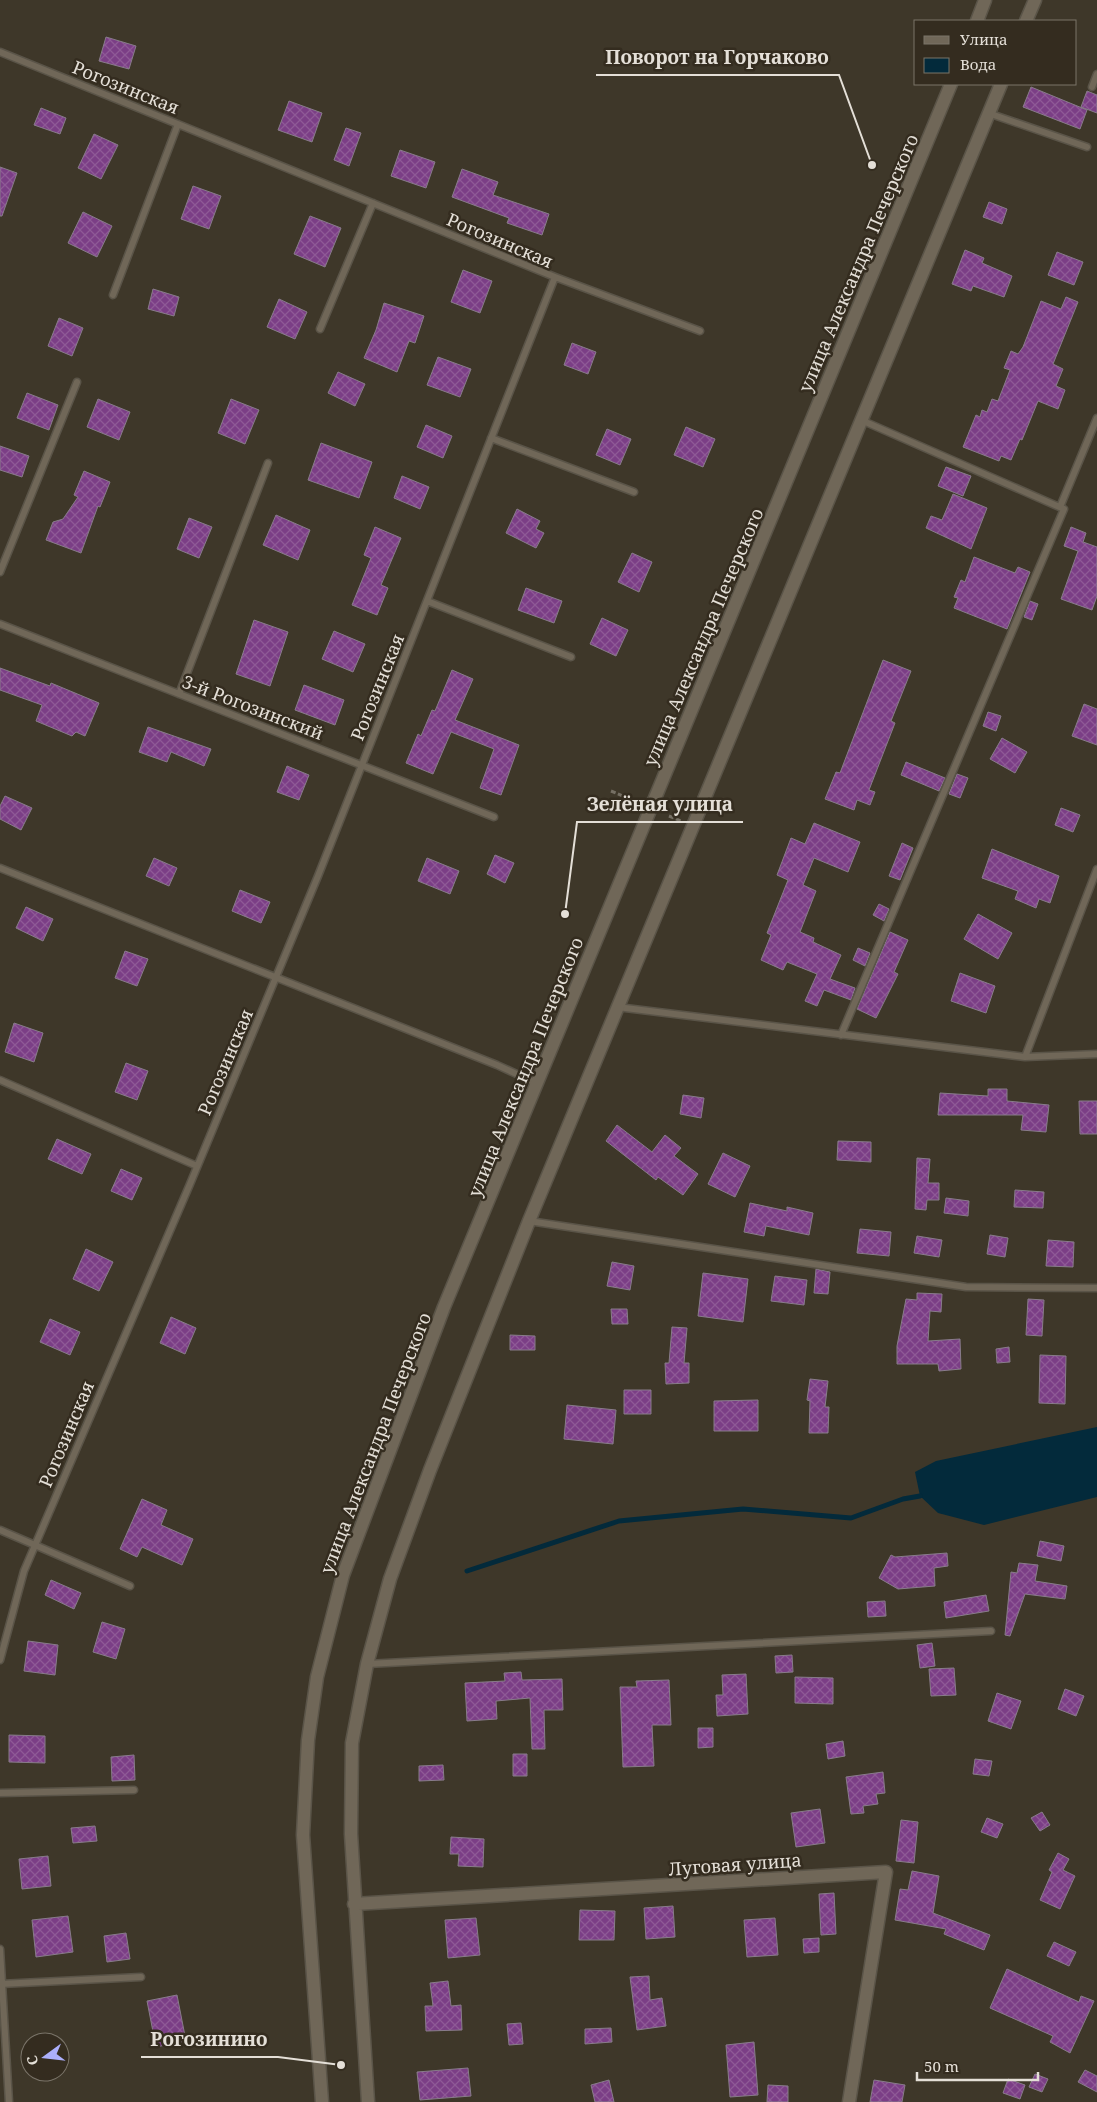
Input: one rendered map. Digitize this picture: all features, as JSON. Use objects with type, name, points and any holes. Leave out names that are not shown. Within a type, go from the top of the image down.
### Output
[{"type":"street","points":[[976,20],[985,0]]},
{"type":"street","points":[[1026,20],[1035,0]]},
{"type":"street","name":"улица Александра Печерского","points":[[322,2102],[303,1835],[308,1740],[316,1677],[343,1575],[444,1308],[951,85]]},
{"type":"street","points":[[368,2102],[354,1904],[351,1834],[352,1743],[367,1664],[390,1579],[430,1470],[529,1221],[1001,85]]},
{"type":"street","name":"Луговая улица","points":[[354,1904],[886,1872],[849,2102]]},
{"type":"lane","name":"Рогозинская","points":[[0,52],[555,277],[362,766],[276,977],[24,1571],[0,1660]]},
{"type":"lane","points":[[1092,87],[1097,74]]},
{"type":"lane","points":[[988,113],[1087,147]]},
{"type":"lane","points":[[113,295],[178,124]]},
{"type":"lane","points":[[320,329],[373,203]]},
{"type":"lane","points":[[555,277],[700,331]]},
{"type":"lane","points":[[0,572],[76,382]]},
{"type":"lane","points":[[1060,507],[1097,418]]},
{"type":"lane","points":[[841,1035],[1064,508],[861,420]]},
{"type":"lane","points":[[491,438],[634,492]]},
{"type":"lane","points":[[179,694],[268,463]]},
{"type":"lane","points":[[427,601],[571,657]]},
{"type":"lane","name":"3-й Рогозинский","points":[[0,624],[494,817]]},
{"type":"lane","points":[[0,868],[497,1065],[536,1083]]},
{"type":"lane","points":[[1025,1057],[1097,869]]},
{"type":"lane","points":[[617,1007],[1025,1057],[1097,1054]]},
{"type":"lane","points":[[0,1080],[197,1166]]},
{"type":"lane","points":[[529,1221],[966,1287],[1097,1288]]},
{"type":"lane","points":[[0,1530],[130,1586]]},
{"type":"lane","points":[[367,1664],[991,1630]]},
{"type":"lane","points":[[0,1793],[134,1790]]},
{"type":"lane","points":[[0,1949],[9,2102]]},
{"type":"lane","points":[[1,1984],[140,1977]]},
{"type":"path","points":[[611,791],[632,800]]},
{"type":"path","points":[[669,816],[684,822]]},
{"type":"water","points":[[1097,1427],[1097,1497],[984,1525],[938,1513],[920,1496],[915,1472],[936,1461]]},
{"type":"building","points":[[106,37],[136,46],[129,69],[99,61]]},
{"type":"building","points":[[1031,87],[1087,110],[1080,129],[1023,107]]},
{"type":"building","points":[[1087,91],[1097,95],[1097,113],[1081,107]]},
{"type":"building","points":[[289,101],[322,113],[312,142],[278,130]]},
{"type":"building","points":[[41,108],[66,118],[60,134],[34,125]]},
{"type":"building","points":[[346,128],[361,133],[349,166],[334,160]]},
{"type":"building","points":[[94,134],[118,145],[101,179],[78,168]]},
{"type":"building","points":[[400,150],[435,162],[426,188],[391,176]]},
{"type":"building","points":[[0,167],[17,173],[2,216],[0,216]]},
{"type":"building","points":[[462,169],[498,182],[493,195],[549,214],[542,235],[507,223],[509,218],[452,197]]},
{"type":"building","points":[[193,186],[221,196],[209,229],[181,219]]},
{"type":"building","points":[[989,202],[1007,209],[1002,224],[983,217]]},
{"type":"building","points":[[83,212],[112,226],[97,257],[68,243]]},
{"type":"building","points":[[310,216],[341,228],[325,267],[294,254]]},
{"type":"building","points":[[965,250],[984,258],[982,263],[1012,276],[1004,297],[973,286],[971,291],[952,284]]},
{"type":"building","points":[[1057,252],[1083,262],[1074,285],[1048,275]]},
{"type":"building","points":[[463,270],[492,281],[480,313],[451,302]]},
{"type":"building","points":[[153,289],[179,297],[174,316],[148,309]]},
{"type":"building","points":[[1066,297],[1078,302],[1053,364],[1063,369],[1056,386],[1065,390],[1058,409],[1038,401],[1022,440],[1020,439],[1011,460],[1001,456],[999,461],[963,447],[976,415],[980,417],[982,410],[987,412],[992,399],[998,401],[1010,370],[1004,368],[1011,351],[1018,354],[1023,347],[1041,301],[1061,309]]},
{"type":"building","points":[[279,299],[307,312],[295,339],[267,327]]},
{"type":"building","points":[[384,303],[424,316],[415,343],[409,341],[397,372],[364,358],[376,330]]},
{"type":"building","points":[[59,318],[83,328],[72,356],[48,346]]},
{"type":"building","points":[[572,343],[596,352],[588,374],[564,365]]},
{"type":"building","points":[[438,357],[471,369],[460,397],[427,385]]},
{"type":"building","points":[[338,372],[365,384],[355,406],[328,393]]},
{"type":"building","points":[[27,393],[58,405],[49,430],[17,418]]},
{"type":"building","points":[[98,399],[130,412],[119,440],[87,427]]},
{"type":"building","points":[[231,399],[259,410],[245,444],[218,433]]},
{"type":"building","points":[[426,425],[452,436],[443,458],[417,447]]},
{"type":"building","points":[[686,427],[715,439],[703,467],[674,455]]},
{"type":"building","points":[[607,429],[631,439],[620,465],[596,455]]},
{"type":"building","points":[[321,443],[372,462],[359,498],[308,480]]},
{"type":"building","points":[[0,446],[29,456],[22,477],[0,470]]},
{"type":"building","points":[[946,467],[971,476],[963,496],[938,486]]},
{"type":"building","points":[[84,471],[110,482],[100,507],[98,506],[81,553],[46,540],[53,522],[63,519],[78,497],[74,495]]},
{"type":"building","points":[[402,476],[429,487],[420,509],[394,498]]},
{"type":"building","points":[[953,494],[987,508],[971,549],[926,528],[931,516],[942,520]]},
{"type":"building","points":[[517,509],[540,521],[536,529],[544,533],[536,548],[506,533]]},
{"type":"building","points":[[276,515],[310,530],[298,560],[263,545]]},
{"type":"building","points":[[189,518],[212,527],[199,558],[177,549]]},
{"type":"building","points":[[375,527],[401,538],[381,585],[388,588],[377,615],[352,605],[371,558],[364,555]]},
{"type":"building","points":[[1071,527],[1086,533],[1083,542],[1097,547],[1097,596],[1092,610],[1061,599],[1078,551],[1064,546]]},
{"type":"building","points":[[632,553],[652,562],[639,592],[618,582]]},
{"type":"building","points":[[974,557],[1015,573],[1018,567],[1030,572],[1007,629],[954,608],[958,598],[954,597],[961,580],[965,582]]},
{"type":"building","points":[[526,588],[562,601],[554,623],[518,610]]},
{"type":"building","points":[[1030,601],[1038,604],[1032,620],[1024,617]]},
{"type":"building","points":[[602,618],[628,630],[616,656],[590,644]]},
{"type":"building","points":[[254,620],[288,632],[270,686],[236,674]]},
{"type":"building","points":[[334,631],[365,644],[353,672],[322,659]]},
{"type":"building","points":[[883,660],[911,671],[891,721],[895,723],[869,790],[875,792],[870,805],[857,800],[854,810],[825,799],[836,772],[840,773]]},
{"type":"building","points":[[0,668],[50,686],[51,683],[99,703],[85,736],[76,732],[72,736],[36,721],[42,705],[0,690]]},
{"type":"building","points":[[452,670],[473,679],[455,720],[519,745],[501,795],[480,788],[494,749],[451,732],[433,774],[406,763],[418,734],[421,736],[432,710],[435,711]]},
{"type":"building","points":[[304,685],[344,700],[335,725],[295,710]]},
{"type":"building","points":[[1084,704],[1097,709],[1097,745],[1072,736]]},
{"type":"building","points":[[988,712],[1001,716],[996,731],[983,726]]},
{"type":"building","points":[[148,727],[211,749],[204,766],[171,752],[167,762],[139,752]]},
{"type":"building","points":[[1002,738],[1027,752],[1015,773],[990,759]]},
{"type":"building","points":[[906,762],[945,778],[939,791],[901,775]]},
{"type":"building","points":[[287,766],[309,775],[299,800],[277,792]]},
{"type":"building","points":[[957,774],[968,778],[960,798],[949,794]]},
{"type":"building","points":[[5,796],[32,808],[21,830],[0,819],[0,806]]},
{"type":"building","points":[[1061,808],[1080,815],[1073,832],[1055,825]]},
{"type":"building","points":[[814,823],[860,842],[848,872],[814,858],[803,885],[816,891],[800,932],[814,938],[813,942],[841,955],[830,979],[855,988],[851,1000],[824,990],[817,1006],[805,1001],[817,974],[787,962],[783,970],[761,960],[771,935],[767,933],[788,880],[777,875],[791,838],[805,844]]},
{"type":"building","points":[[902,843],[913,848],[900,880],[889,876]]},
{"type":"building","points":[[992,849],[1059,876],[1050,903],[1039,899],[1036,908],[1015,899],[1018,891],[982,878]]},
{"type":"building","points":[[495,855],[514,863],[505,883],[487,874]]},
{"type":"building","points":[[154,858],[177,868],[169,886],[146,876]]},
{"type":"building","points":[[427,858],[459,871],[450,894],[418,881]]},
{"type":"building","points":[[240,890],[270,902],[261,923],[232,911]]},
{"type":"building","points":[[879,904],[889,909],[884,921],[873,915]]},
{"type":"building","points":[[26,907],[53,919],[43,941],[16,928]]},
{"type":"building","points":[[978,914],[1012,933],[998,959],[964,939]]},
{"type":"building","points":[[890,932],[908,940],[894,972],[898,974],[876,1018],[857,1009]]},
{"type":"building","points":[[858,948],[870,953],[865,966],[853,960]]},
{"type":"building","points":[[125,951],[148,959],[137,986],[115,978]]},
{"type":"building","points":[[960,973],[995,986],[986,1013],[951,1001]]},
{"type":"building","points":[[14,1023],[43,1033],[34,1062],[5,1052]]},
{"type":"building","points":[[126,1063],[148,1071],[137,1100],[115,1092]]},
{"type":"building","points":[[988,1089],[1007,1089],[1007,1101],[1049,1105],[1046,1132],[1021,1130],[1023,1115],[938,1115],[940,1093],[988,1096]]},
{"type":"building","points":[[683,1095],[704,1098],[701,1118],[680,1114]]},
{"type":"building","points":[[1079,1101],[1097,1101],[1097,1134],[1080,1134]]},
{"type":"building","points":[[617,1125],[652,1152],[665,1135],[681,1148],[674,1156],[698,1174],[683,1195],[658,1177],[656,1180],[606,1141]]},
{"type":"building","points":[[57,1139],[91,1154],[82,1174],[48,1159]]},
{"type":"building","points":[[838,1141],[871,1142],[871,1162],[837,1160]]},
{"type":"building","points":[[723,1153],[750,1166],[735,1197],[708,1184]]},
{"type":"building","points":[[917,1158],[930,1159],[928,1183],[939,1183],[939,1200],[927,1200],[926,1210],[915,1209]]},
{"type":"building","points":[[121,1169],[142,1178],[132,1200],[111,1191]]},
{"type":"building","points":[[1015,1190],[1044,1192],[1043,1208],[1014,1207]]},
{"type":"building","points":[[946,1198],[969,1201],[968,1216],[944,1213]]},
{"type":"building","points":[[750,1203],[787,1211],[787,1207],[813,1213],[809,1235],[766,1226],[764,1236],[744,1232]]},
{"type":"building","points":[[860,1229],[891,1232],[889,1256],[857,1253]]},
{"type":"building","points":[[990,1235],[1008,1238],[1005,1257],[987,1254]]},
{"type":"building","points":[[917,1236],[942,1240],[939,1257],[914,1253]]},
{"type":"building","points":[[1048,1240],[1074,1242],[1073,1267],[1046,1266]]},
{"type":"building","points":[[86,1249],[113,1262],[99,1291],[73,1279]]},
{"type":"building","points":[[612,1262],[634,1266],[630,1290],[607,1286]]},
{"type":"building","points":[[816,1269],[830,1272],[828,1294],[814,1293]]},
{"type":"building","points":[[703,1273],[748,1279],[743,1322],[698,1316]]},
{"type":"building","points":[[775,1276],[807,1280],[804,1305],[771,1301]]},
{"type":"building","points":[[917,1293],[942,1294],[941,1312],[930,1311],[928,1341],[960,1339],[961,1369],[939,1371],[938,1364],[897,1364],[897,1346],[906,1299],[917,1300]]},
{"type":"building","points":[[1028,1299],[1044,1300],[1042,1336],[1026,1335]]},
{"type":"building","points":[[611,1309],[627,1309],[628,1324],[612,1324]]},
{"type":"building","points":[[171,1317],[196,1328],[185,1354],[160,1343]]},
{"type":"building","points":[[50,1319],[80,1332],[70,1355],[40,1342]]},
{"type":"building","points":[[672,1327],[687,1328],[684,1363],[689,1363],[689,1383],[666,1384],[665,1363],[669,1363]]},
{"type":"building","points":[[510,1335],[535,1336],[535,1350],[510,1350]]},
{"type":"building","points":[[1009,1347],[1010,1362],[997,1363],[996,1349]]},
{"type":"building","points":[[1040,1355],[1066,1356],[1065,1404],[1039,1403]]},
{"type":"building","points":[[810,1379],[828,1381],[825,1407],[829,1407],[828,1433],[809,1433],[810,1401],[807,1400]]},
{"type":"building","points":[[624,1390],[651,1390],[651,1414],[624,1414]]},
{"type":"building","points":[[758,1400],[758,1431],[714,1431],[714,1401]]},
{"type":"building","points":[[567,1405],[616,1410],[613,1444],[564,1439]]},
{"type":"building","points":[[142,1499],[167,1510],[161,1525],[193,1539],[182,1565],[142,1547],[137,1557],[120,1549]]},
{"type":"building","points":[[1040,1541],[1064,1546],[1061,1561],[1037,1556]]},
{"type":"building","points":[[947,1553],[948,1566],[934,1568],[935,1586],[898,1589],[879,1578],[891,1555],[895,1557]]},
{"type":"building","points":[[1019,1563],[1038,1565],[1035,1581],[1067,1586],[1065,1599],[1025,1594],[1010,1636],[1005,1635],[1011,1572],[1017,1573]]},
{"type":"building","points":[[51,1580],[81,1593],[74,1609],[45,1595]]},
{"type":"building","points":[[986,1595],[989,1611],[946,1618],[944,1602]]},
{"type":"building","points":[[885,1601],[886,1616],[868,1617],[867,1602]]},
{"type":"building","points":[[102,1622],[125,1629],[116,1659],[93,1652]]},
{"type":"building","points":[[28,1641],[58,1645],[55,1675],[24,1671]]},
{"type":"building","points":[[932,1643],[935,1666],[920,1668],[917,1645]]},
{"type":"building","points":[[792,1655],[793,1672],[776,1673],[775,1656]]},
{"type":"building","points":[[954,1668],[956,1695],[931,1696],[929,1669]]},
{"type":"building","points":[[521,1672],[522,1680],[562,1679],[563,1710],[544,1710],[545,1749],[532,1749],[530,1698],[496,1701],[497,1719],[467,1721],[465,1683],[505,1681],[504,1673]]},
{"type":"building","points":[[746,1674],[748,1714],[717,1716],[716,1695],[723,1695],[722,1675]]},
{"type":"building","points":[[795,1677],[833,1678],[833,1704],[795,1703]]},
{"type":"building","points":[[669,1680],[671,1725],[652,1725],[654,1766],[623,1767],[620,1687],[637,1687],[636,1681]]},
{"type":"building","points":[[1065,1689],[1084,1696],[1076,1716],[1058,1709]]},
{"type":"building","points":[[997,1693],[1021,1701],[1011,1729],[988,1721]]},
{"type":"building","points":[[698,1728],[713,1728],[713,1747],[698,1748]]},
{"type":"building","points":[[9,1735],[45,1736],[45,1763],[9,1762]]},
{"type":"building","points":[[843,1741],[845,1756],[828,1759],[826,1744]]},
{"type":"building","points":[[513,1754],[527,1754],[527,1776],[513,1776]]},
{"type":"building","points":[[134,1755],[135,1780],[112,1781],[111,1757]]},
{"type":"building","points":[[975,1759],[992,1761],[989,1776],[973,1774]]},
{"type":"building","points":[[443,1765],[444,1780],[419,1781],[419,1766]]},
{"type":"building","points":[[883,1772],[885,1793],[876,1794],[878,1804],[863,1806],[864,1813],[851,1814],[846,1777]]},
{"type":"building","points":[[820,1809],[825,1843],[796,1847],[791,1813]]},
{"type":"building","points":[[1042,1812],[1050,1825],[1040,1831],[1031,1818]]},
{"type":"building","points":[[987,1818],[1003,1824],[997,1838],[981,1832]]},
{"type":"building","points":[[901,1820],[918,1822],[914,1863],[896,1861]]},
{"type":"building","points":[[95,1826],[97,1841],[73,1843],[71,1828]]},
{"type":"building","points":[[451,1837],[484,1839],[483,1867],[458,1866],[459,1854],[450,1854]]},
{"type":"building","points":[[1058,1853],[1069,1859],[1063,1870],[1075,1876],[1060,1909],[1040,1900],[1052,1872],[1049,1870]]},
{"type":"building","points":[[48,1856],[51,1886],[22,1889],[19,1859]]},
{"type":"building","points":[[912,1871],[939,1876],[933,1913],[990,1935],[984,1950],[944,1934],[946,1929],[895,1920],[900,1889],[908,1890]]},
{"type":"building","points":[[834,1893],[836,1934],[821,1935],[819,1894]]},
{"type":"building","points":[[673,1906],[675,1937],[646,1939],[644,1908]]},
{"type":"building","points":[[580,1910],[615,1911],[614,1940],[579,1940]]},
{"type":"building","points":[[68,1916],[73,1952],[36,1957],[32,1920]]},
{"type":"building","points":[[476,1918],[480,1955],[448,1958],[445,1920]]},
{"type":"building","points":[[775,1918],[778,1955],[747,1957],[744,1920]]},
{"type":"building","points":[[126,1933],[130,1959],[107,1962],[104,1936]]},
{"type":"building","points":[[819,1938],[819,1952],[804,1953],[803,1939]]},
{"type":"building","points":[[1054,1942],[1076,1952],[1069,1966],[1047,1956]]},
{"type":"building","points":[[1007,1969],[1079,2002],[1081,1996],[1094,2001],[1070,2053],[1050,2042],[1053,2036],[990,2008]]},
{"type":"building","points":[[649,1976],[650,2000],[662,1998],[666,2026],[637,2030],[630,1977]]},
{"type":"building","points":[[448,1981],[451,2006],[461,2005],[462,2030],[426,2031],[425,2006],[433,2006],[430,1983]]},
{"type":"building","points":[[177,1995],[186,2041],[156,2047],[147,2001]]},
{"type":"building","points":[[521,2023],[523,2044],[509,2045],[507,2024]]},
{"type":"building","points":[[611,2028],[612,2042],[585,2044],[585,2029]]},
{"type":"building","points":[[754,2042],[758,2095],[730,2097],[726,2045]]},
{"type":"building","points":[[468,2068],[471,2096],[420,2100],[417,2072]]},
{"type":"building","points":[[1085,2070],[1097,2076],[1097,2092],[1078,2082]]},
{"type":"building","points":[[1035,2074],[1048,2079],[1042,2092],[1029,2087]]},
{"type":"building","points":[[1008,2079],[1025,2085],[1020,2099],[1003,2093]]},
{"type":"building","points":[[609,2080],[614,2102],[595,2102],[591,2085]]},
{"type":"building","points":[[874,2080],[905,2085],[902,2102],[870,2102]]},
{"type":"building","points":[[768,2085],[788,2086],[788,2102],[767,2102]]},
{"type":"waterway","points":[[467,1571],[619,1521],[743,1509],[851,1518],[903,1499],[920,1496]]},
{"type":"place","name":"Поворот на Горчаково","points":[[872,165]]},
{"type":"place","name":"Зелёная улица","points":[[565,914]]},
{"type":"place","name":"Рогозинино","points":[[341,2065]]}]
